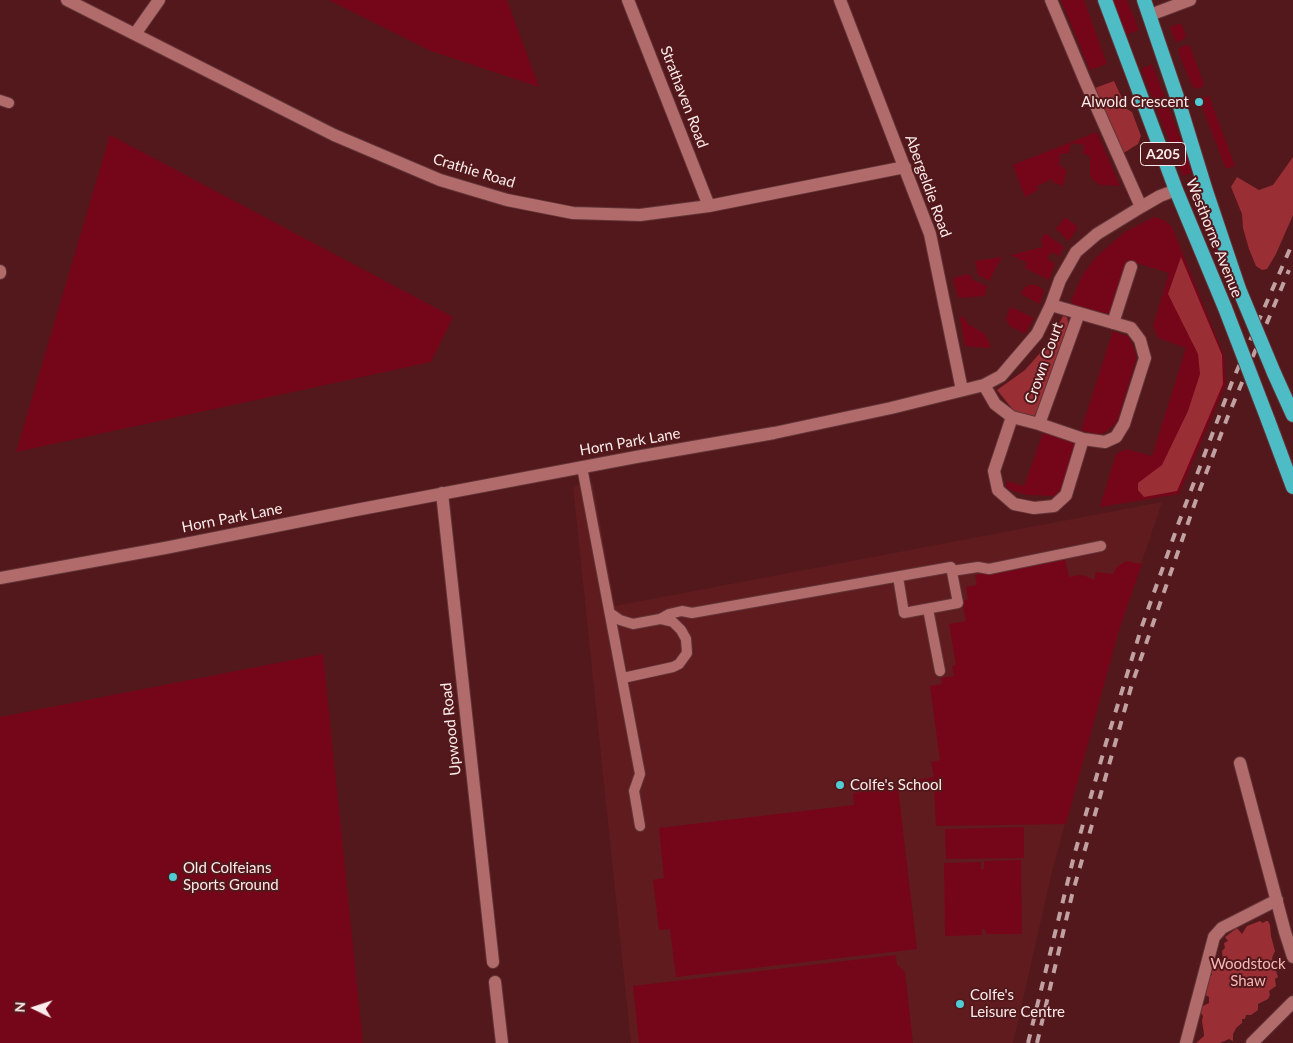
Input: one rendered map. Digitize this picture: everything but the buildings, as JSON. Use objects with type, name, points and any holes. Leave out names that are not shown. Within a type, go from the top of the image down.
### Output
[{"type":"highway","name":"Westhorne Avenue","points":[[1105,0],[1176,190],[1293,487]]},
{"type":"highway","name":"Westhorne Avenue","points":[[1144,0],[1239,289],[1293,415]]},
{"type":"street","name":"Crathie Road","points":[[67,0],[334,135],[440,180],[507,200],[573,213],[640,215],[709,206],[905,166]]},
{"type":"street","points":[[135,34],[159,0]]},
{"type":"street","name":"Strathaven Road","points":[[628,0],[709,206]]},
{"type":"street","name":"Abergeldie Road","points":[[840,0],[930,234],[962,390]]},
{"type":"street","points":[[1051,0],[1141,206]]},
{"type":"street","points":[[1150,15],[1190,0]]},
{"type":"street","name":"Horn Park Lane","points":[[0,578],[165,548],[442,493],[774,433],[891,408],[984,385],[1001,376],[1038,334],[1060,280],[1076,252],[1097,234],[1141,206],[1176,190]]},
{"type":"street","points":[[1113,323],[1130,267]]},
{"type":"street","name":"Crown Court","points":[[984,385],[995,404],[1012,417],[1084,439],[1105,442],[1116,437],[1124,424],[1145,358],[1140,340],[1131,328],[1051,305]]},
{"type":"street","name":"Crown Court","points":[[1040,424],[1079,313]]},
{"type":"street","name":"Crown Court","points":[[1012,417],[994,471],[998,490],[1014,504],[1034,508],[1054,506],[1066,495],[1084,439]]},
{"type":"street","name":"Upwood Road","points":[[442,493],[493,962]]},
{"type":"street","points":[[1240,763],[1293,956]]},
{"type":"street","points":[[1186,1043],[1214,937],[1222,928],[1277,900]]},
{"type":"street","points":[[495,982],[502,1043]]},
{"type":"street","points":[[1252,1043],[1293,1002]]},
{"type":"lane","points":[[582,467],[640,774],[634,791],[640,826]]},
{"type":"lane","points":[[952,572],[978,567],[989,568],[1101,546]]},
{"type":"lane","points":[[610,613],[620,620],[633,624],[660,619],[669,614],[692,613],[824,588],[952,567],[958,603],[904,613],[898,577]]},
{"type":"lane","points":[[928,609],[940,671]]},
{"type":"lane","points":[[678,627],[682,620],[692,613]]},
{"type":"lane","points":[[623,678],[673,667],[679,664],[687,653],[686,639],[678,627],[674,622],[660,619]]},
{"type":"shaded area","points":[[329,0],[507,0],[539,87],[431,51]]},
{"type":"shaded area","points":[[1061,0],[1084,0],[1107,64],[1090,70]]},
{"type":"shaded area","points":[[1113,0],[1127,0],[1139,30],[1126,35]]},
{"type":"shaded area","points":[[1181,23],[1186,35],[1184,39],[1177,42],[1170,27]]},
{"type":"shaded area","points":[[1187,45],[1190,46],[1204,84],[1197,89],[1192,86],[1178,51],[1179,48]]},
{"type":"shaded area","points":[[1152,64],[1193,172],[1183,176],[1141,69]]},
{"type":"shaded area","points":[[1209,96],[1235,166],[1226,169],[1199,99]]},
{"type":"shaded area","points":[[1097,132],[1120,186],[1100,185],[1093,180],[1090,176],[1090,156],[1083,154],[1084,145],[1071,143],[1069,153],[1060,154],[1059,166],[1067,170],[1063,186],[1053,182],[1052,179],[1037,186],[1038,190],[1025,197],[1013,165]]},
{"type":"shaded area","points":[[110,135],[453,317],[431,362],[16,452]]},
{"type":"shaded area","points":[[1202,203],[1207,224],[1224,265],[1221,266],[1194,206]]},
{"type":"shaded area","points":[[1065,217],[1078,227],[1069,241],[1056,229]]},
{"type":"shaded area","points":[[1154,217],[1164,220],[1172,227],[1224,356],[1226,384],[1179,494],[1100,507],[1116,454],[1126,449],[1152,456],[1186,348],[1158,338],[1153,326],[1169,273],[1127,260],[1109,314],[1074,306],[1071,301],[1083,274],[1096,257],[1125,232]]},
{"type":"shaded area","points":[[1045,233],[1064,247],[1059,256],[1051,252],[1047,259],[1055,263],[1049,280],[1025,268],[1027,263],[1011,255],[1043,247],[1041,240]]},
{"type":"shaded area","points":[[1002,257],[989,281],[978,275],[975,261]]},
{"type":"shaded area","points":[[969,274],[973,280],[987,286],[985,296],[958,298],[953,278]]},
{"type":"shaded area","points":[[1029,285],[1036,285],[1044,290],[1040,304],[1021,294],[1024,288]]},
{"type":"shaded area","points":[[1011,307],[1034,318],[1025,334],[1010,326],[1007,322],[1006,317]]},
{"type":"shaded area","points":[[963,316],[968,324],[985,334],[991,346],[988,348],[965,346],[960,318]]},
{"type":"shaded area","points":[[1113,331],[1129,337],[1135,351],[1136,360],[1117,422],[1106,432],[1099,435],[1081,430]]},
{"type":"shaded area","points":[[1043,433],[1076,442],[1064,486],[1054,496],[1028,495],[1010,490],[1006,487],[1007,481],[1024,486]]},
{"type":"shaded area","name":"Colfe's School","points":[[593,483],[615,606],[1162,502],[1119,630],[1097,706],[1052,872],[1013,1043],[631,1043],[573,486]]},
{"type":"shaded area","points":[[1065,558],[1069,577],[1079,575],[1094,580],[1096,572],[1113,574],[1117,567],[1126,561],[1142,564],[1119,630],[1066,824],[936,826],[934,790],[915,780],[934,777],[931,762],[940,760],[930,686],[942,684],[941,678],[954,676],[952,666],[956,665],[949,624],[966,621],[962,601],[968,599],[966,587],[977,585],[975,575]]},
{"type":"shaded area","name":"Old Colfeians Sports Ground","points":[[323,654],[363,1043],[0,1043],[0,717]]},
{"type":"shaded area","points":[[898,788],[917,949],[676,977],[670,929],[659,930],[653,880],[664,878],[659,828],[854,805],[853,793]]},
{"type":"shaded area","points":[[1024,827],[1024,858],[946,859],[945,829]]},
{"type":"shaded area","points":[[1021,860],[1022,934],[986,934],[985,929],[982,929],[982,935],[945,936],[944,863],[981,862],[981,869],[984,869],[984,861]]},
{"type":"shaded area","points":[[896,955],[897,965],[905,972],[913,1043],[639,1043],[633,986]]},
{"type":"green space","points":[[1114,81],[1127,109],[1132,112],[1141,136],[1138,144],[1122,154],[1095,88]]},
{"type":"green space","points":[[1293,157],[1293,215],[1276,254],[1267,269],[1262,270],[1256,266],[1249,249],[1243,228],[1242,214],[1231,187],[1237,177],[1259,190],[1273,185]]},
{"type":"green space","points":[[1181,257],[1222,355],[1223,384],[1177,491],[1144,497],[1138,490],[1138,483],[1162,465],[1188,411],[1200,374],[1198,354],[1168,294]]},
{"type":"green space","points":[[1063,316],[1067,317],[1069,329],[1037,411],[1034,416],[1023,416],[1014,411],[997,390],[1025,370],[1054,334]]},
{"type":"green space","name":"Woodstock Shaw","points":[[1260,921],[1263,923],[1268,921],[1270,925],[1275,951],[1272,958],[1278,977],[1275,979],[1276,986],[1269,991],[1268,999],[1258,1004],[1258,1010],[1251,1015],[1246,1015],[1245,1019],[1242,1019],[1242,1023],[1233,1034],[1233,1041],[1229,1039],[1220,1043],[1196,1043],[1204,1036],[1203,1016],[1200,1012],[1201,1007],[1209,1003],[1209,997],[1203,994],[1209,976],[1212,975],[1211,972],[1214,968],[1220,966],[1223,960],[1222,951],[1225,948],[1224,943],[1228,941],[1225,937],[1237,928],[1242,934],[1247,926]]},
{"type":"railway","points":[[1028,1043],[1074,856],[1141,629],[1232,382],[1293,242]]},
{"type":"railway","points":[[1037,1043],[1072,895],[1132,684],[1197,497],[1228,416],[1289,270]]},
{"type":"place","name":"Alwold Crescent","points":[[1199,102]]},
{"type":"place","name":"Colfe's School","points":[[840,785]]},
{"type":"place","name":"Old Colfeians Sports Ground","points":[[173,877]]},
{"type":"place","name":"Colfe's Leisure Centre","points":[[960,1004]]}]
